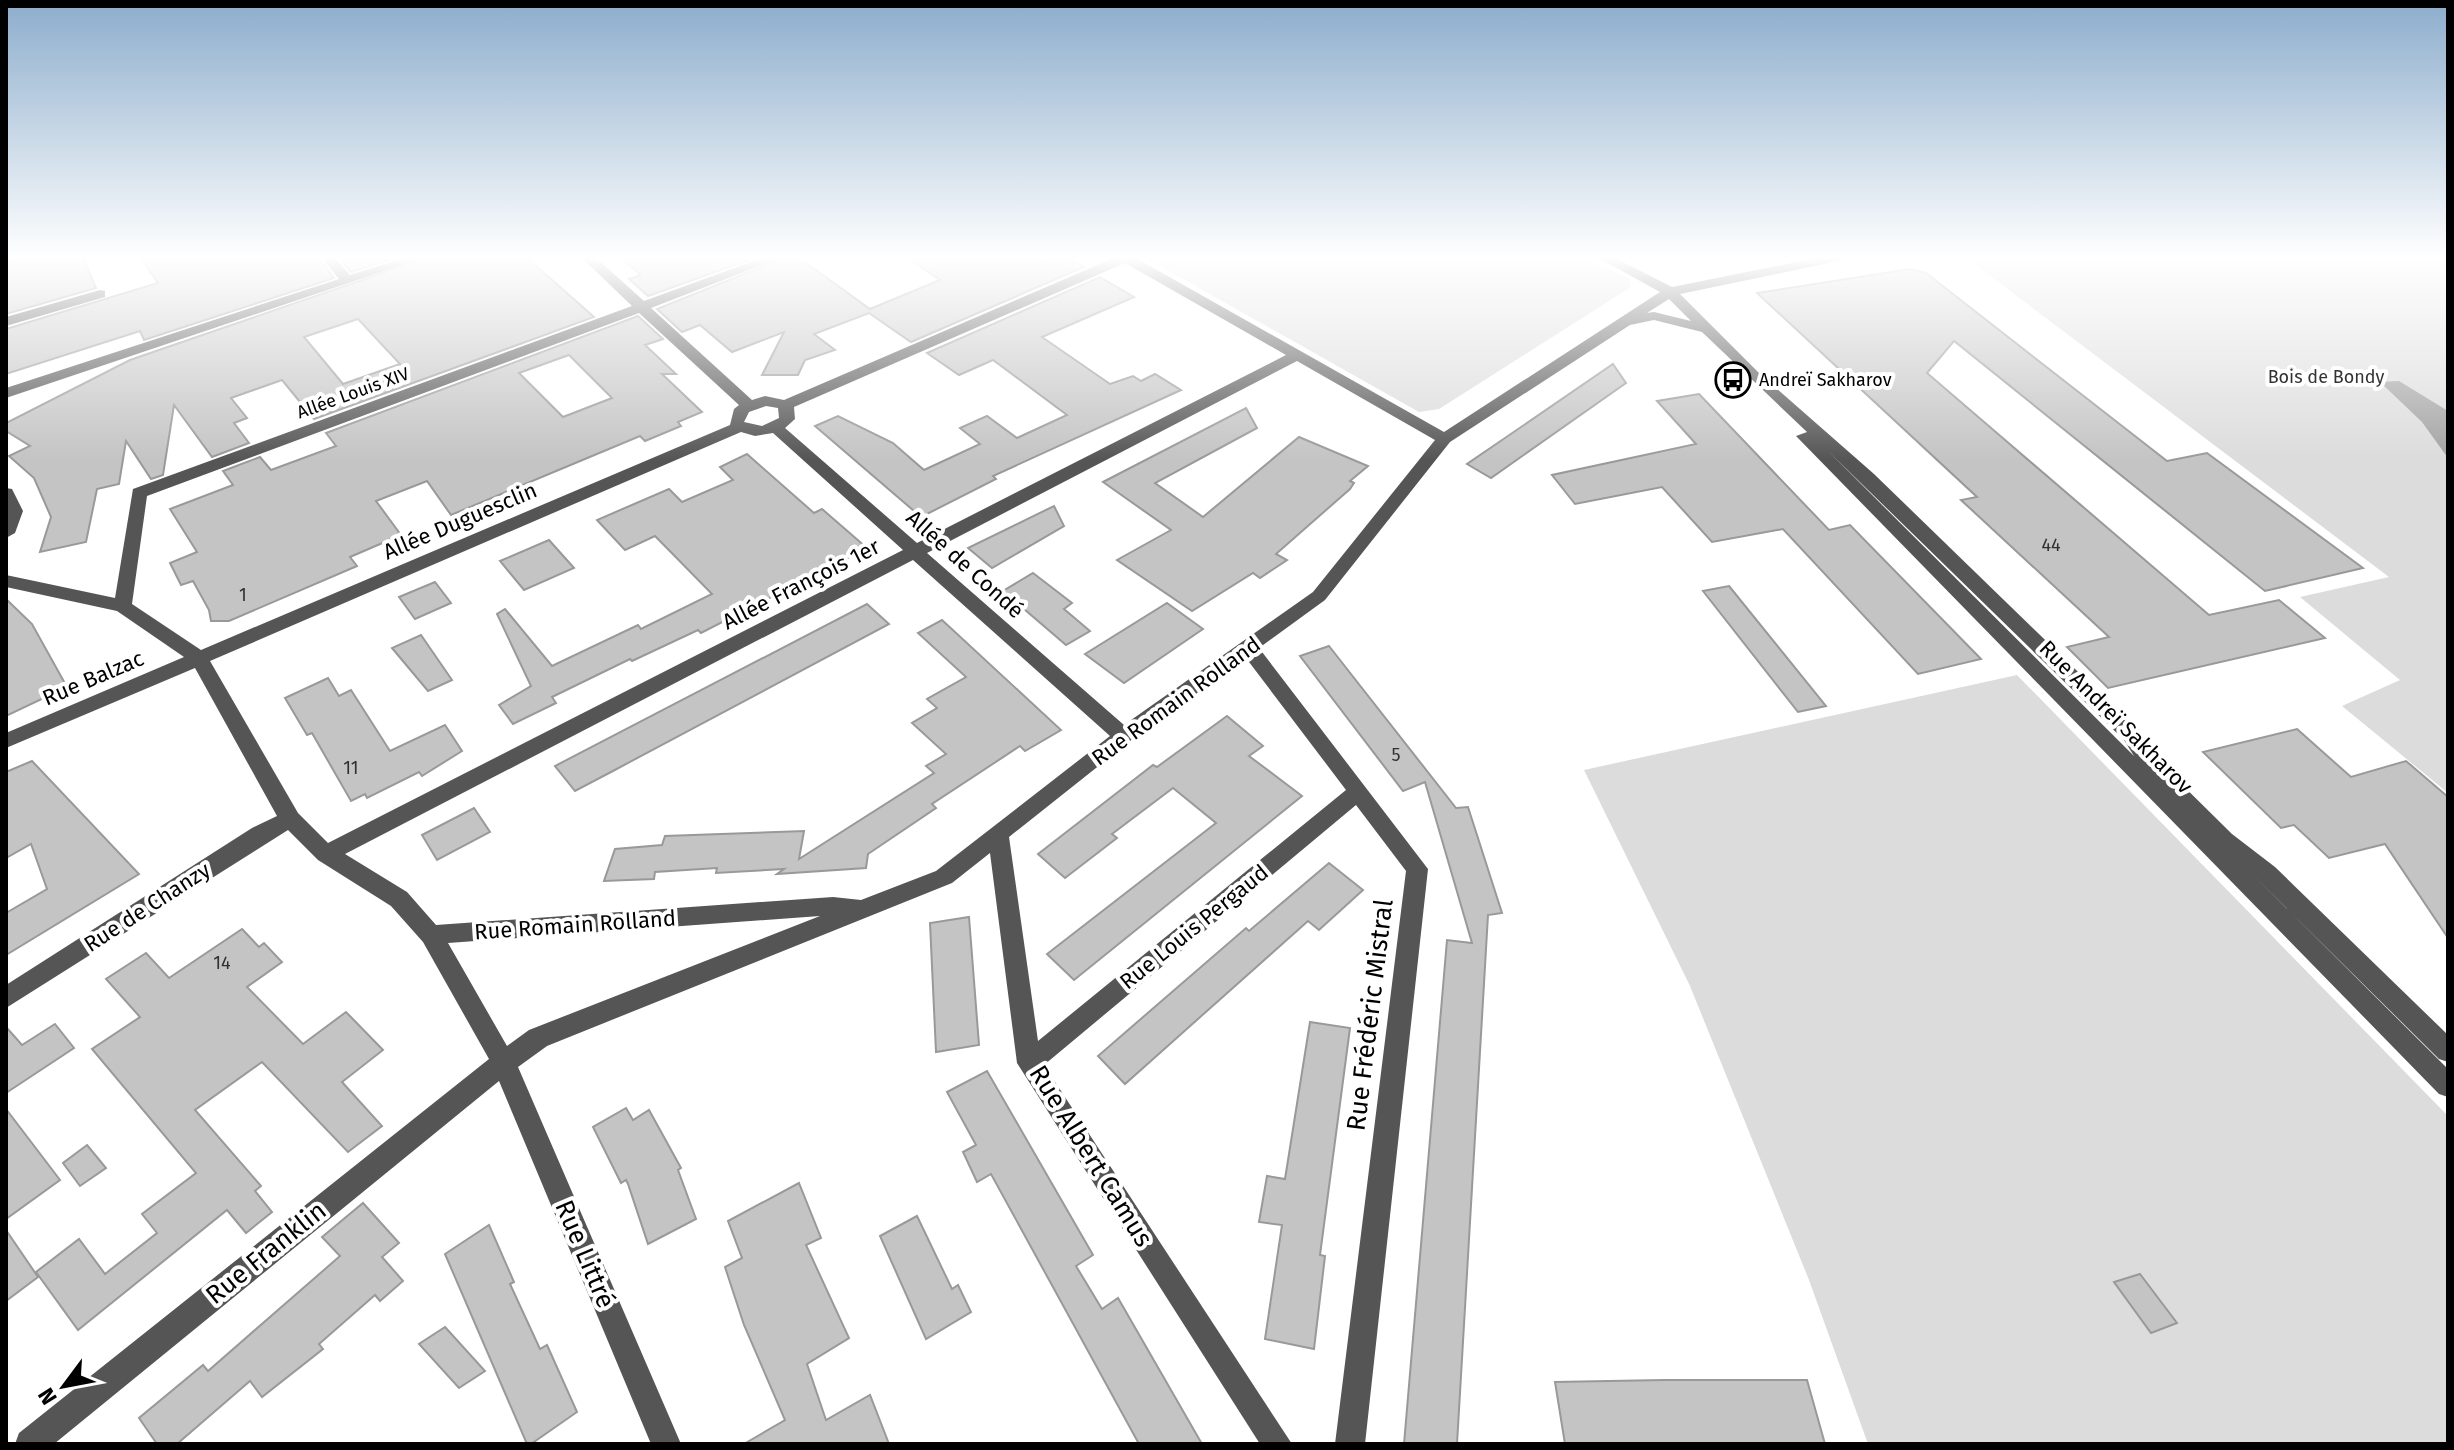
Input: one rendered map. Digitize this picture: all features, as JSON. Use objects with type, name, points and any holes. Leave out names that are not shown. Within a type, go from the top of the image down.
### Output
[{"type":"street","points":[[6,393],[212,325]]},
{"type":"street","name":"Allée Louis XIV","points":[[123,606],[139,493],[597,325]]},
{"type":"street","points":[[660,325],[748,405]]},
{"type":"street","points":[[786,405],[787,419],[775,427],[752,431],[739,427],[737,414],[748,405],[773,401],[786,405],[971,325]]},
{"type":"street","points":[[1244,325],[1444,439]]},
{"type":"street","name":"Rue Romain Rolland","points":[[504,1063],[538,1038],[944,877],[1123,736],[1319,596],[1444,439],[1620,325]]},
{"type":"street","points":[[1686,325],[1709,331]]},
{"type":"street","name":"Rue Andreï Sakharov","points":[[1703,325],[1755,377],[1868,478],[2131,735],[2152,767],[2224,840],[2267,873],[2448,1051]]},
{"type":"street","name":"Allée François 1er","points":[[326,854],[1297,355]]},
{"type":"street","name":"Rue Andreï Sakharov","points":[[1755,377],[1810,444],[2448,1086]]},
{"type":"street","name":"Allée Duguesclin","points":[[199,658],[739,427]]},
{"type":"street","name":"Allée de Condé","points":[[775,427],[1123,736]]},
{"type":"street","points":[[6,493],[14,511],[6,533]]},
{"type":"street","points":[[6,581],[123,606],[199,658],[290,819],[326,854],[399,899],[431,935],[504,1063]]},
{"type":"street","name":"Rue Frédéric Mistral","points":[[1249,648],[1417,869],[1350,1444]]},
{"type":"street","name":"Rue Balzac","points":[[6,741],[199,658]]},
{"type":"street","name":"Rue Louis Pergaud","points":[[1029,1063],[1359,791]]},
{"type":"street","name":"Rue de Chanzy","points":[[6,998],[260,834],[290,819]]},
{"type":"street","name":"Rue Albert Camus","points":[[998,833],[1029,1063],[1277,1444]]},
{"type":"street","name":"Rue Romain Rolland","points":[[431,935],[833,906],[863,909]]},
{"type":"street","name":"Rue Franklin","points":[[30,1444],[504,1063]]},
{"type":"street","name":"Rue Littré","points":[[504,1063],[666,1444]]},
{"type":"green space","points":[[1264,325],[1572,325],[1439,409],[1419,412]]},
{"type":"green space","name":"Bois de Bondy","points":[[2055,325],[2448,325],[2448,793],[2342,706],[2400,680],[2300,597],[2389,577]]},
{"type":"green space","points":[[2017,675],[2448,1116],[2448,1444],[1868,1444],[1809,1280],[1690,986],[1584,770]]},
{"type":"shaded area","points":[[2399,381],[2448,411],[2448,458],[2422,422],[2380,382]]},
{"type":"building","points":[[20,325],[191,325],[144,340],[140,331],[6,374],[6,329]]},
{"type":"building","points":[[233,325],[341,325],[304,337],[343,384],[400,364],[363,325],[573,325],[314,419],[282,380],[231,398],[247,418],[234,423],[249,443],[212,457],[174,405],[163,475],[151,479],[126,441],[119,484],[97,489],[86,542],[40,552],[51,517],[34,478],[9,456],[30,446],[6,431],[6,423],[130,360]]},
{"type":"building","points":[[615,325],[647,325],[663,339],[645,345],[676,374],[662,374],[702,412],[678,422],[681,426],[645,441],[640,436],[451,515],[427,481],[376,501],[401,535],[350,557],[357,566],[229,621],[211,621],[209,610],[193,581],[181,585],[170,563],[197,552],[170,509],[233,485],[223,471],[260,457],[271,470],[336,446],[326,433]],"holes":[[[569,355],[612,398],[563,417],[519,373]]]},
{"type":"building","points":[[674,325],[838,325],[814,334],[835,350],[805,360],[798,375],[762,375],[784,332],[732,352],[700,325],[682,332]]},
{"type":"building","points":[[886,325],[951,325],[911,342]]},
{"type":"building","points":[[991,325],[1070,325],[1042,337],[1110,384],[1133,376],[1141,381],[1155,374],[1181,390],[993,476],[996,479],[921,517],[815,426],[838,416],[893,443],[924,470],[980,444],[960,428],[987,416],[1017,438],[1067,415],[993,360],[959,375],[927,353]]},
{"type":"building","points":[[1791,325],[1992,325],[2167,461],[2207,453],[2363,568],[2265,591],[1954,341],[1927,373],[2209,615],[2279,600],[2325,638],[2108,688],[2067,647],[2109,637],[1961,500],[1977,497]]},
{"type":"building","points":[[1613,364],[1626,383],[1491,478],[1467,464]]},
{"type":"building","points":[[1699,394],[1829,530],[1850,525],[1981,659],[1918,674],[1783,529],[1712,542],[1662,487],[1575,504],[1552,475],[1696,444],[1657,401]]},
{"type":"building","points":[[1246,408],[1257,428],[1155,483],[1203,517],[1299,437],[1368,466],[1350,481],[1354,483],[1350,489],[1276,554],[1287,560],[1260,578],[1253,573],[1192,611],[1117,560],[1171,530],[1103,482]]},
{"type":"building","points":[[747,454],[814,513],[822,509],[867,548],[701,633],[698,630],[632,661],[630,659],[552,697],[556,703],[513,724],[499,705],[531,686],[497,614],[505,609],[552,666],[638,625],[641,629],[712,594],[655,536],[625,550],[597,520],[669,489],[682,502],[733,480],[720,467]]},
{"type":"building","points":[[1054,506],[1064,526],[992,568],[968,548]]},
{"type":"building","points":[[549,540],[574,568],[524,590],[500,561]]},
{"type":"building","points":[[1033,573],[1072,603],[1064,609],[1090,631],[1066,645],[1003,591]]},
{"type":"building","points":[[435,582],[451,603],[415,619],[399,597]]},
{"type":"building","points":[[1729,586],[1826,706],[1798,712],[1703,591]]},
{"type":"building","points":[[6,599],[32,624],[67,687],[6,716]]},
{"type":"building","points":[[1167,603],[1203,629],[1124,683],[1085,654]]},
{"type":"building","points":[[867,604],[889,624],[575,791],[555,766]]},
{"type":"building","points":[[942,620],[1061,730],[1025,751],[1020,746],[932,804],[936,808],[868,854],[866,868],[777,874],[784,869],[716,873],[717,868],[655,872],[654,879],[604,881],[615,849],[662,845],[665,836],[804,831],[799,859],[934,773],[926,766],[946,754],[912,723],[937,708],[927,699],[966,677],[918,633]]},
{"type":"building","points":[[421,635],[452,680],[428,691],[392,648]]},
{"type":"building","points":[[1329,646],[1456,808],[1468,807],[1502,913],[1488,915],[1457,1444],[1404,1444],[1447,940],[1472,943],[1425,782],[1403,791],[1300,656]]},
{"type":"building","points":[[328,678],[339,696],[351,690],[390,751],[445,725],[462,751],[422,776],[419,772],[367,798],[365,794],[351,801],[312,733],[307,735],[285,698]]},
{"type":"building","points":[[1227,716],[1263,746],[1249,756],[1302,796],[1074,980],[1047,954],[1216,823],[1173,788],[1112,834],[1117,838],[1065,878],[1038,854],[1153,765],[1157,767]]},
{"type":"building","points":[[2297,729],[2351,777],[2406,761],[2448,797],[2448,938],[2385,844],[2329,858],[2294,825],[2281,828],[2203,752]]},
{"type":"building","points":[[32,761],[139,874],[6,955],[6,913],[47,889],[31,844],[6,858],[6,772]]},
{"type":"building","points":[[474,808],[490,832],[437,860],[422,835]]},
{"type":"building","points":[[1329,863],[1363,890],[1319,930],[1308,921],[1125,1084],[1098,1056],[1246,928],[1249,931]]},
{"type":"building","points":[[969,917],[979,1045],[936,1052],[930,923]]},
{"type":"building","points":[[242,929],[259,947],[264,943],[282,962],[247,987],[303,1044],[346,1012],[383,1050],[342,1082],[382,1126],[348,1152],[262,1062],[195,1110],[261,1186],[255,1191],[272,1212],[246,1233],[227,1210],[78,1330],[36,1272],[79,1239],[105,1274],[157,1233],[142,1214],[196,1173],[92,1049],[140,1017],[106,979],[146,953],[169,978]]},
{"type":"building","points":[[1310,1022],[1350,1028],[1320,1255],[1325,1256],[1314,1349],[1265,1339],[1282,1225],[1259,1222],[1267,1176],[1285,1179]]},
{"type":"building","points":[[55,1024],[74,1048],[6,1093],[6,1027],[22,1045]]},
{"type":"building","points":[[987,1071],[1093,1255],[1076,1266],[1102,1309],[1118,1298],[1202,1444],[1139,1444],[991,1174],[977,1182],[963,1152],[976,1145],[947,1092]]},
{"type":"building","points":[[626,1108],[633,1120],[649,1110],[681,1168],[678,1170],[696,1219],[648,1244],[628,1184],[626,1180],[621,1183],[593,1127]]},
{"type":"building","points":[[6,1109],[60,1180],[6,1219]]},
{"type":"building","points":[[87,1145],[106,1168],[80,1186],[63,1163]]},
{"type":"building","points":[[799,1183],[821,1238],[806,1245],[849,1338],[807,1364],[826,1420],[870,1395],[889,1444],[744,1444],[785,1420],[744,1325],[725,1267],[742,1258],[728,1221]]},
{"type":"building","points":[[363,1203],[399,1243],[382,1257],[403,1281],[380,1301],[375,1295],[319,1344],[323,1349],[262,1397],[250,1381],[177,1444],[157,1444],[139,1418],[203,1365],[208,1371],[340,1256],[322,1237]]},
{"type":"building","points":[[917,1216],[952,1289],[958,1285],[971,1312],[926,1339],[880,1236]]},
{"type":"building","points":[[489,1225],[514,1282],[510,1284],[540,1349],[547,1345],[577,1412],[531,1444],[527,1444],[445,1254]]},
{"type":"building","points":[[6,1230],[38,1277],[6,1301]]},
{"type":"building","points":[[2140,1274],[2177,1323],[2151,1333],[2114,1282]]},
{"type":"building","points":[[445,1327],[485,1371],[459,1388],[419,1344]]},
{"type":"building","points":[[1807,1380],[1825,1444],[1565,1444],[1555,1382]]},
{"type":"place","name":"Andreï Sakharov","points":[[1733,380]]}]
